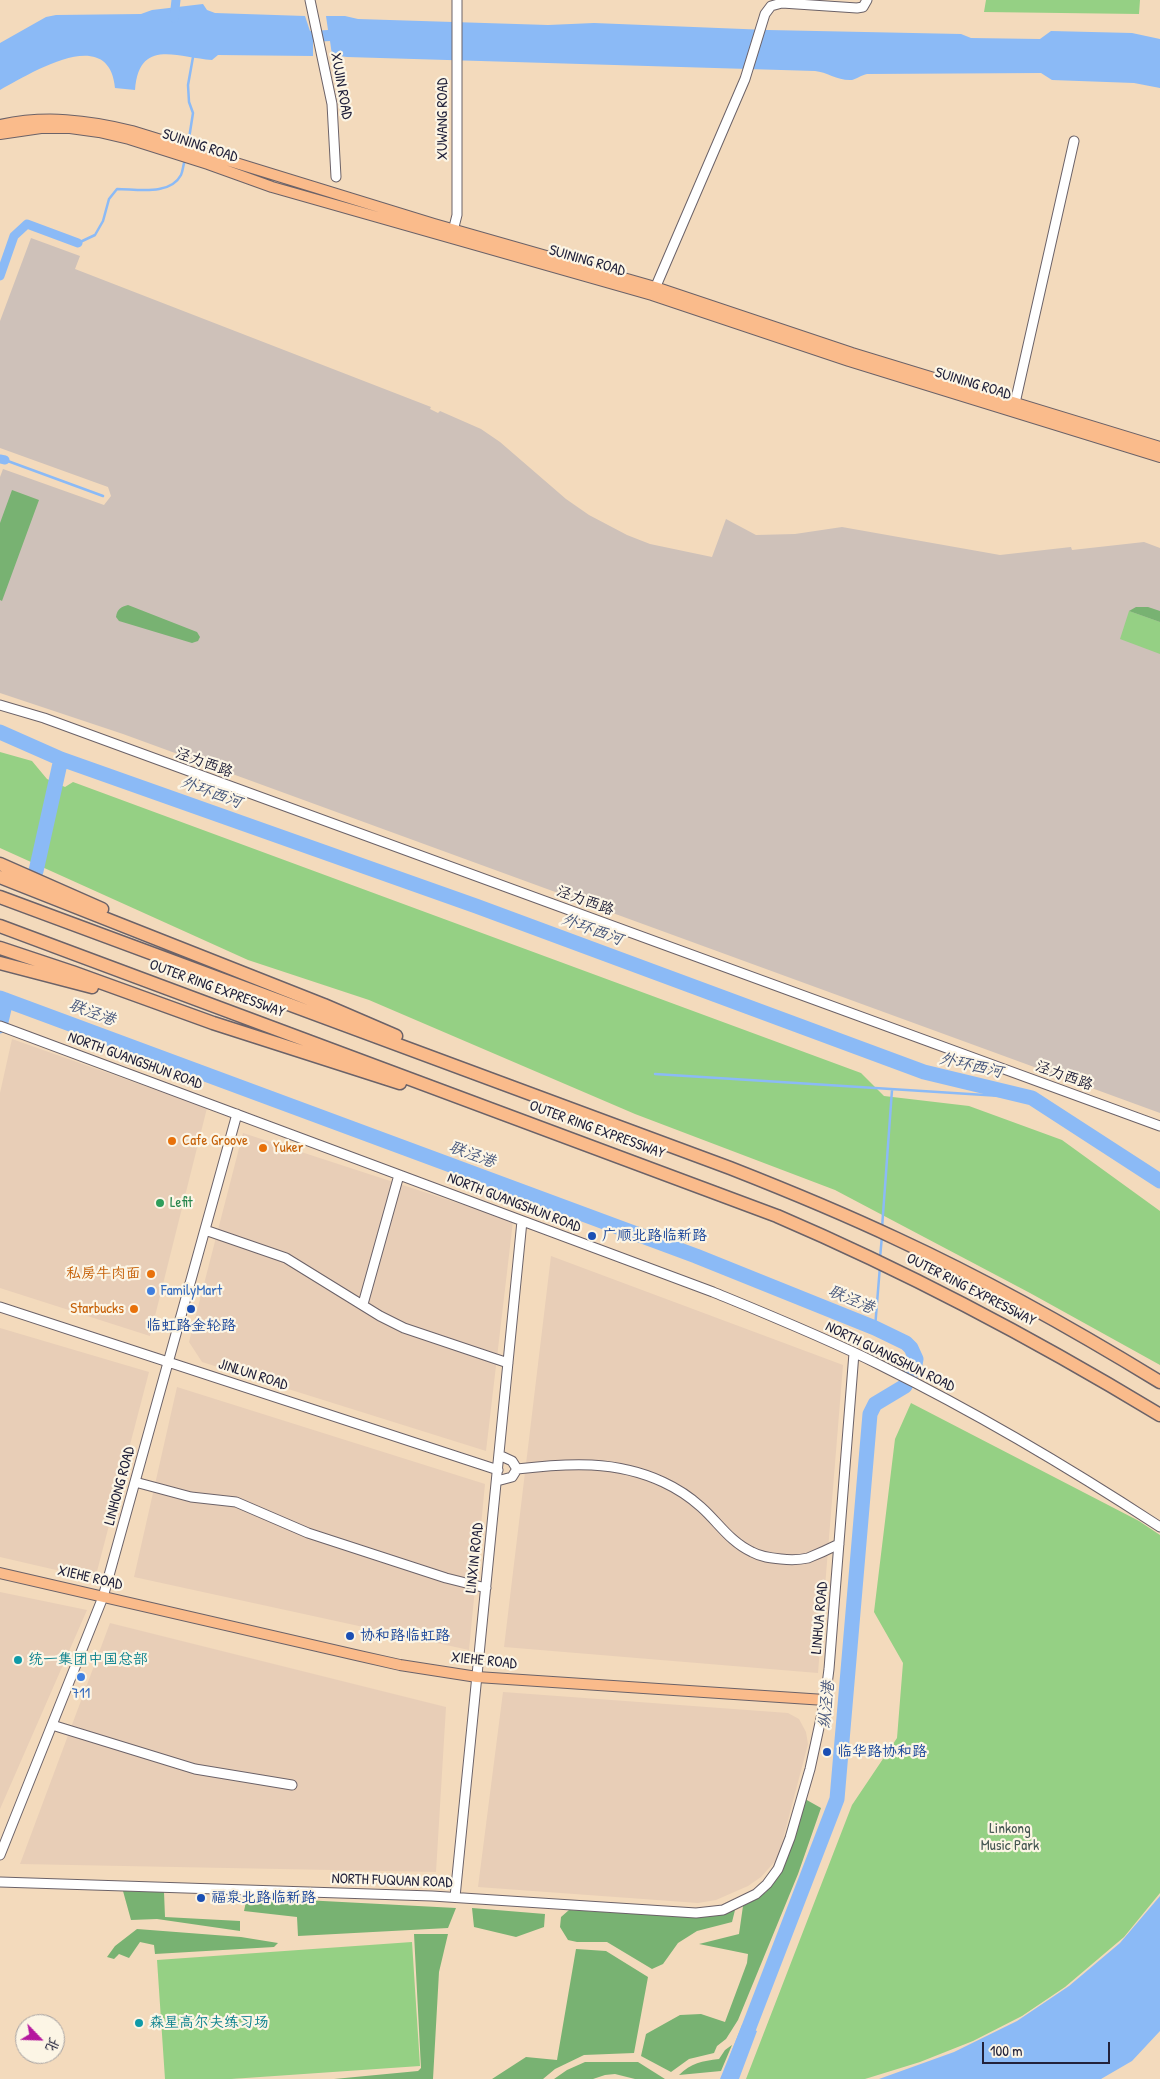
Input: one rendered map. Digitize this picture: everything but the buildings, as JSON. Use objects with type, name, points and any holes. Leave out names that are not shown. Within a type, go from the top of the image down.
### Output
[{"type":"highway","points":[[0,864],[77,896],[174,945]]},
{"type":"highway","points":[[0,876],[324,1005],[550,1102]]},
{"type":"highway","name":"OUTER RING EXPRESSWAY","points":[[0,897],[730,1168],[874,1228],[1040,1312],[1160,1382]]},
{"type":"highway","name":"OUTER RING EXPRESSWAY","points":[[0,926],[719,1193],[889,1266],[1034,1340],[1160,1415]]},
{"type":"highway","points":[[0,948],[309,1055],[541,1127]]},
{"type":"highway","points":[[0,963],[157,1002]]},
{"type":"main road","name":"SUINING ROAD","points":[[0,125],[41,119],[71,119],[116,127],[208,159],[272,187],[453,234],[653,291],[1160,447]]},
{"type":"main road","name":"SUINING ROAD","points":[[0,134],[41,128],[70,128],[185,152]]},
{"type":"main road","name":"SUINING ROAD","points":[[653,291],[849,362],[1160,457]]},
{"type":"main road","name":"XIEHE ROAD","points":[[0,1573],[400,1665],[477,1677],[825,1700]]},
{"type":"street","name":"XUJIN ROAD","points":[[310,0],[332,104],[336,177]]},
{"type":"street","name":"XUWANG ROAD","points":[[453,234],[457,214],[457,0]]},
{"type":"street","points":[[653,291],[747,75],[762,22],[771,6],[782,2],[857,8],[863,7],[867,0]]},
{"type":"street","points":[[1015,403],[1074,140]]},
{"type":"street","name":"泾力西路","points":[[0,705],[44,718],[1160,1126]]},
{"type":"street","name":"NORTH GUANGSHUN ROAD","points":[[0,1026],[713,1292],[854,1353],[919,1385],[1105,1491],[1160,1527]]},
{"type":"street","name":"LINHONG ROAD","points":[[0,1855],[104,1597],[237,1114]]},
{"type":"street","points":[[363,1304],[399,1175]]},
{"type":"street","name":"LINXIN ROAD","points":[[455,1897],[522,1222]]},
{"type":"street","points":[[205,1230],[286,1258],[404,1328],[508,1364]]},
{"type":"street","name":"JINLUN ROAD","points":[[0,1307],[498,1470]]},
{"type":"street","name":"LINHUA ROAD","points":[[772,1877],[782,1860],[790,1838],[810,1769],[825,1700],[832,1643],[854,1353]]},
{"type":"street","points":[[499,1455],[512,1461],[517,1469]]},
{"type":"street","points":[[517,1469],[556,1464],[598,1464],[645,1474],[685,1495],[701,1507],[742,1547],[767,1557],[793,1560],[806,1558],[839,1544]]},
{"type":"street","points":[[497,1481],[512,1477],[517,1469]]},
{"type":"street","points":[[135,1482],[191,1497],[236,1502],[308,1533],[446,1578],[486,1588]]},
{"type":"street","points":[[52,1726],[195,1769],[292,1785]]},
{"type":"street","name":"NORTH FUQUAN ROAD","points":[[0,1882],[455,1897],[701,1913],[723,1910],[738,1904],[756,1894],[772,1877]]},
{"type":"shaded area","points":[[31,238],[80,256],[75,269],[431,407],[430,409],[438,413],[440,411],[481,429],[500,442],[566,499],[589,515],[627,535],[650,544],[712,557],[726,519],[756,535],[795,534],[842,527],[1000,555],[1071,547],[1072,550],[1144,542],[1160,548],[1160,1113],[123,734],[0,693],[0,477],[3,469],[104,505],[111,496],[108,487],[0,448],[0,321]]},
{"type":"shaded area","points":[[12,1039],[207,1108],[150,1336],[0,1288],[0,1093]]},
{"type":"shaded area","points":[[243,1133],[513,1221],[486,1451],[202,1362],[189,1342]]},
{"type":"shaded area","points":[[551,1256],[843,1365],[818,1673],[504,1647]]},
{"type":"shaded area","points":[[0,1328],[149,1372],[95,1579],[0,1557]]},
{"type":"shaded area","points":[[177,1387],[485,1484],[469,1650],[134,1577]]},
{"type":"shaded area","points":[[0,1592],[87,1610],[0,1809]]},
{"type":"shaded area","points":[[110,1623],[446,1707],[436,1872],[20,1864]]},
{"type":"shaded area","points":[[503,1692],[788,1713],[799,1719],[806,1732],[808,1744],[778,1858],[761,1877],[748,1886],[716,1900],[698,1903],[478,1887]]},
{"type":"green space","points":[[986,0],[1140,0],[1139,14],[984,12]]},
{"type":"green space","points":[[12,490],[39,500],[2,601],[0,600],[0,523]]},
{"type":"green space","points":[[128,605],[197,632],[200,637],[198,641],[192,643],[119,621],[116,617],[118,610]]},
{"type":"green space","points":[[1136,607],[1148,607],[1160,611],[1160,622],[1129,611]]},
{"type":"green space","points":[[1129,611],[1160,622],[1160,654],[1120,639]]},
{"type":"green space","points":[[0,752],[32,761],[47,779],[65,787],[73,782],[861,1073],[884,1096],[969,1106],[1062,1140],[1160,1211],[1160,1365],[1030,1293],[835,1190],[635,1114],[369,1000],[248,960],[0,848]]},
{"type":"green space","name":"Linkong Music Park","points":[[911,1403],[1139,1521],[1160,1535],[1160,1893],[1124,1937],[1065,1987],[1022,2016],[973,2041],[920,2062],[865,2079],[746,2079],[852,1805],[897,1738],[903,1663],[874,1612],[895,1439]]},
{"type":"green space","points":[[805,1799],[821,1808],[798,1874],[738,2020],[726,2039],[717,2046],[714,2053],[689,2059],[671,2072],[641,2056],[646,2034],[680,2015],[701,2014],[725,2022],[747,1963],[748,1954],[699,1944],[739,1934],[743,1906],[766,1892],[781,1869]]},
{"type":"green space","points":[[123,1891],[164,1892],[165,1917],[240,1921],[240,1931],[157,1919],[131,1920]]},
{"type":"green space","points":[[247,1897],[456,1908],[448,1928],[298,1936],[297,1917],[244,1911]]},
{"type":"green space","points":[[472,1908],[545,1914],[544,1927],[516,1937],[474,1927]]},
{"type":"green space","points":[[569,1910],[691,1917],[735,1910],[732,1922],[697,1931],[678,1943],[663,1964],[652,1969],[607,1942],[577,1942],[568,1940],[560,1927],[561,1917]]},
{"type":"green space","points":[[137,1929],[241,1937],[278,1943],[274,1947],[155,1954],[154,1945],[140,1942],[129,1958],[119,1954],[114,1959],[107,1957],[115,1946]]},
{"type":"green space","points":[[414,1934],[448,1934],[439,1972],[433,2079],[334,2079],[418,2071],[421,2068]]},
{"type":"green space","points":[[412,1942],[420,2066],[231,2079],[165,2079],[157,1960]]},
{"type":"green space","points":[[576,1949],[606,1951],[648,1977],[634,2053],[584,2055],[555,2069],[543,2079],[492,2079],[526,2057],[557,2060]]},
{"type":"green space","points":[[732,2045],[721,2071],[679,2075],[697,2063],[719,2059],[725,2050]]},
{"type":"green space","points":[[585,2062],[638,2062],[665,2079],[635,2079],[615,2074],[593,2079],[554,2079],[567,2070]]},
{"type":"water","points":[[203,4],[207,10],[215,13],[305,16],[310,31],[328,30],[326,16],[345,16],[358,19],[548,25],[594,23],[768,30],[961,34],[971,38],[1040,39],[1051,31],[1132,33],[1160,39],[1160,88],[1134,83],[1052,80],[1041,73],[867,74],[847,80],[815,71],[347,57],[332,55],[330,41],[313,42],[313,56],[218,55],[212,60],[162,54],[152,57],[144,63],[138,74],[135,90],[115,88],[110,69],[99,59],[84,56],[48,65],[0,90],[0,43],[46,17],[56,15],[141,14],[152,10]]},
{"type":"water","points":[[1160,1896],[1160,2031],[1132,2061],[1101,2079],[879,2079],[954,2052],[1017,2021],[1069,1986],[1120,1943]]},
{"type":"water","points":[[742,2025],[757,2031],[739,2079],[720,2079]]},
{"type":"waterway","points":[[174,18],[176,0]]},
{"type":"waterway","points":[[188,145],[193,113],[189,102],[188,85],[193,57]]},
{"type":"waterway","points":[[78,243],[95,235],[103,221],[109,199],[117,189],[152,190],[169,186],[176,182],[181,175],[185,160]]},
{"type":"waterway","points":[[0,276],[14,236],[27,224],[78,243]]},
{"type":"waterway","points":[[0,459],[5,460]]},
{"type":"waterway","points":[[0,461],[5,460],[103,496]]},
{"type":"waterway","name":"外环西河","points":[[0,732],[61,759],[476,906],[924,1072],[1032,1098],[1160,1181]]},
{"type":"waterway","points":[[36,871],[61,759]]},
{"type":"waterway","name":"联泾港","points":[[0,998],[696,1256],[875,1328],[906,1343],[911,1348],[916,1359],[905,1386],[875,1404],[870,1414],[837,1799],[729,2079]]},
{"type":"waterway","points":[[0,1026],[6,1000]]},
{"type":"waterway","points":[[655,1074],[1032,1098]]},
{"type":"waterway","points":[[882,1228],[892,1090]]},
{"type":"waterway","points":[[880,1258],[882,1236]]},
{"type":"waterway","points":[[875,1328],[880,1266]]},
{"type":"place","name":"Cafe Groove","points":[[172,1141]]},
{"type":"place","name":"Yuker","points":[[263,1148]]},
{"type":"place","name":"Lefit","points":[[160,1203]]},
{"type":"place","name":"广顺北路临新路","points":[[592,1236]]},
{"type":"place","name":"私房牛肉面","points":[[151,1274]]},
{"type":"place","name":"FamilyMart","points":[[151,1291]]},
{"type":"place","name":"Starbucks","points":[[134,1309]]},
{"type":"place","name":"临虹路金轮路","points":[[191,1309]]},
{"type":"place","name":"协和路临虹路","points":[[350,1636]]},
{"type":"place","name":"统一集团中国总部","points":[[18,1660]]},
{"type":"place","name":"711","points":[[81,1677]]},
{"type":"place","name":"临华路协和路","points":[[827,1752]]},
{"type":"place","name":"福泉北路临新路","points":[[201,1898]]},
{"type":"place","name":"森星高尔夫练习场","points":[[139,2023]]},
{"type":"water label","name":"纵泾港","points":[[827,1705]]}]
